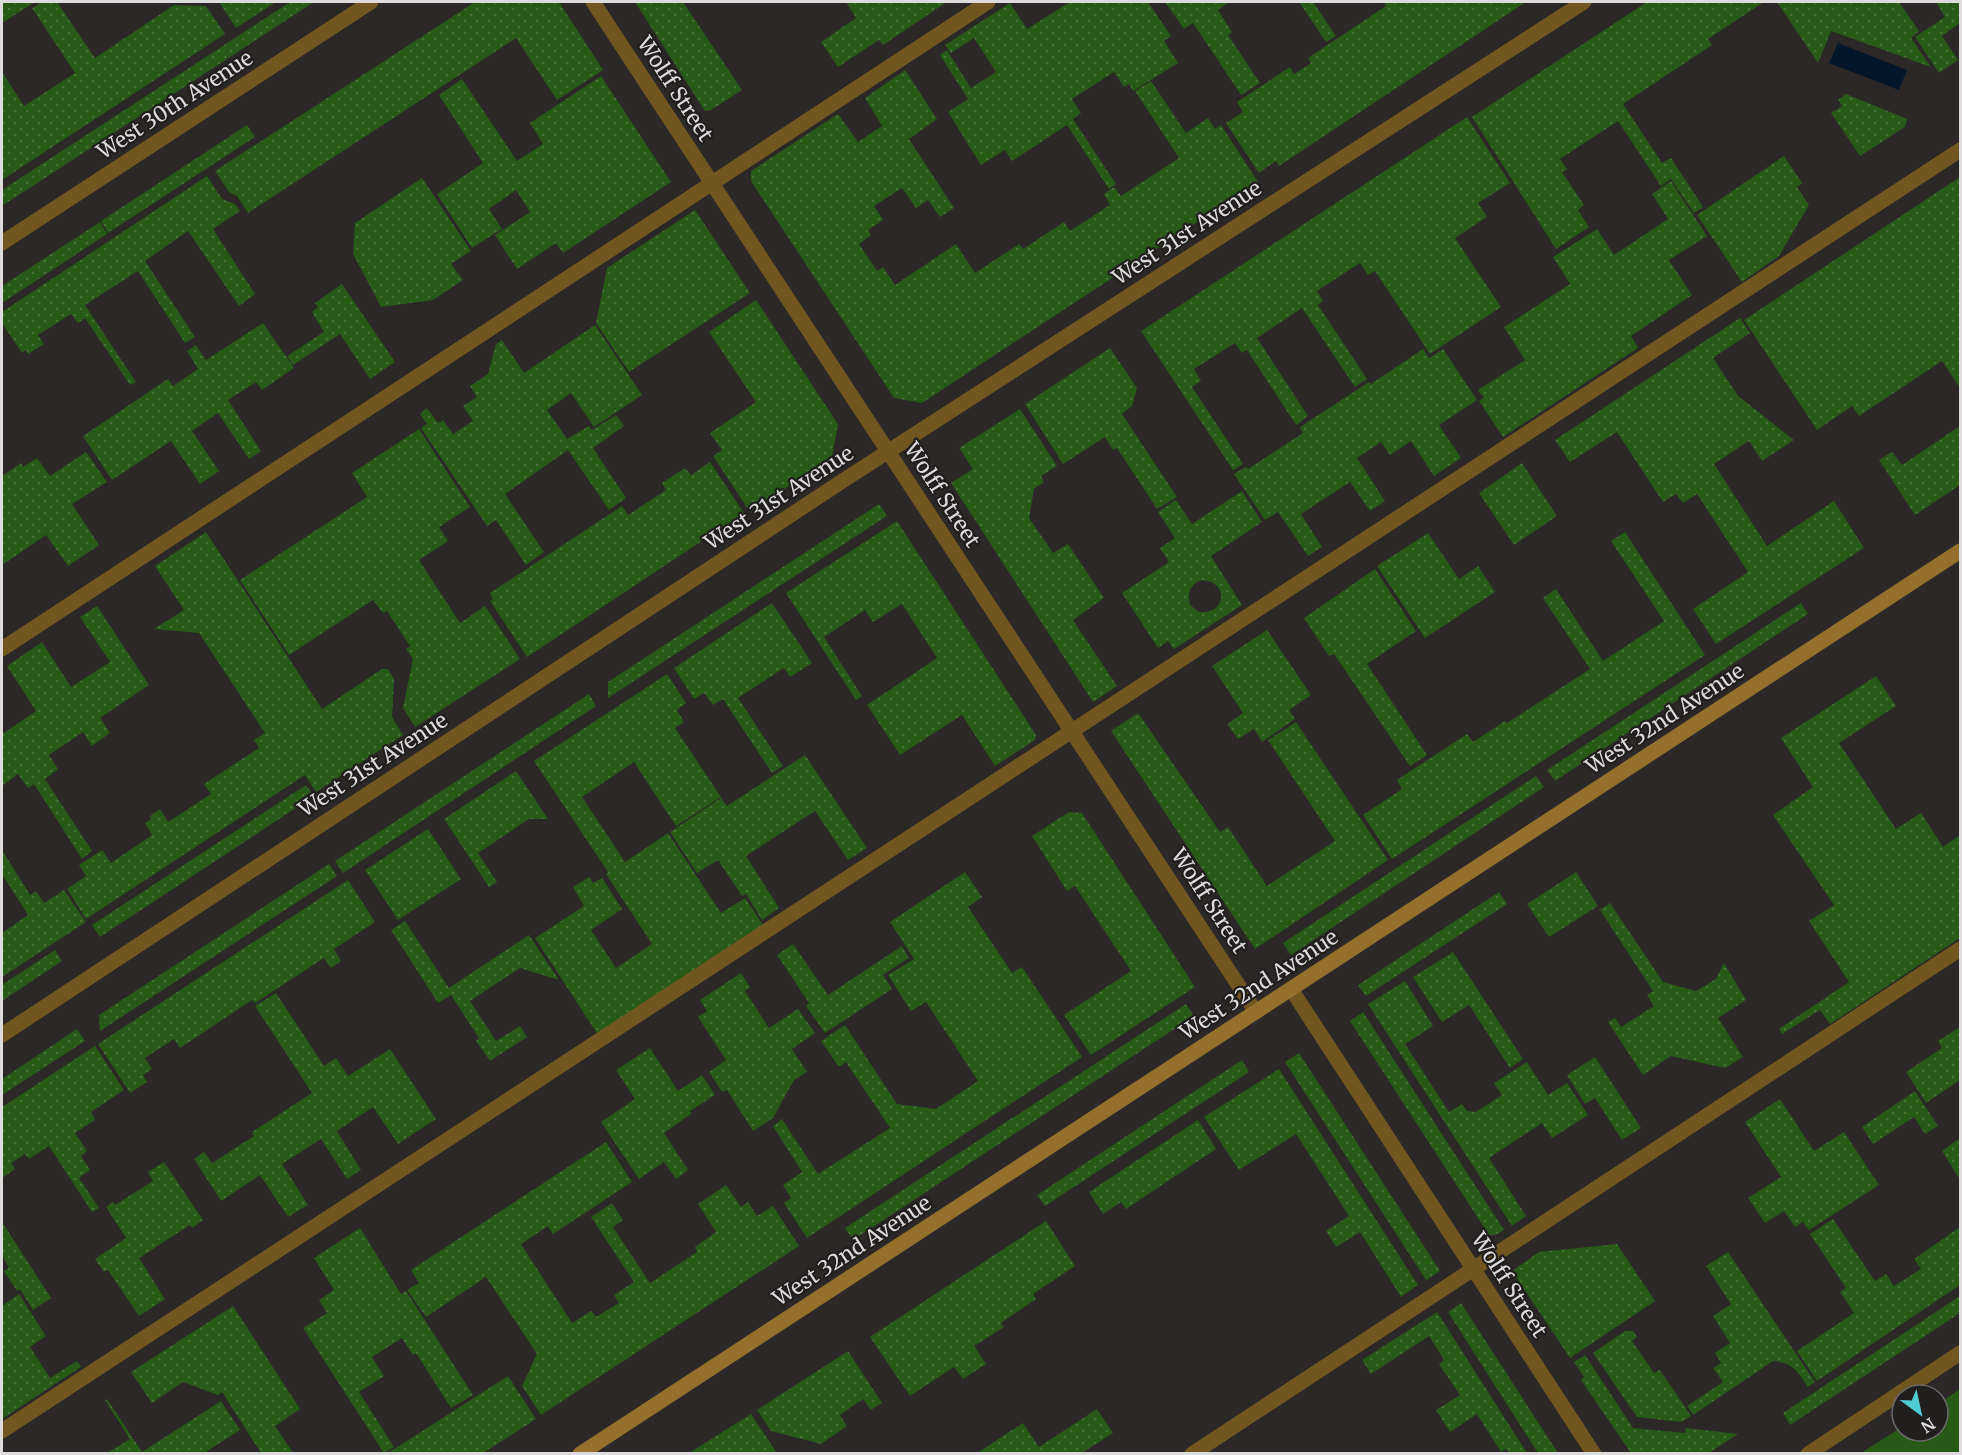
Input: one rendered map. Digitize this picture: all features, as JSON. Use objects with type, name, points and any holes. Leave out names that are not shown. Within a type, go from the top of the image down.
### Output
[{"type":"street","name":"West 30th Avenue","points":[[2,243],[371,2]]},
{"type":"street","name":"Wolff Street","points":[[593,2],[1256,1012]]},
{"type":"street","points":[[2,649],[988,2]]},
{"type":"street","name":"West 31st Avenue","points":[[2,1035],[888,451],[1584,2]]},
{"type":"street","points":[[2,1431],[1960,150]]},
{"type":"street","name":"West 32nd Avenue","points":[[580,1454],[1960,551]]},
{"type":"street","points":[[1192,1454],[1960,949]]},
{"type":"street","name":"Wolff Street","points":[[1291,989],[1594,1454]]},
{"type":"street","points":[[1808,1454],[1960,1353]]},
{"type":"green space","points":[[2,2],[35,2],[2,23]]},
{"type":"green space","points":[[42,2],[57,2],[95,58],[174,5],[206,6],[225,34],[2,180],[2,72],[24,106],[75,73],[32,8]]},
{"type":"green space","points":[[219,2],[276,2],[236,28]]},
{"type":"green space","points":[[290,2],[314,2],[2,206],[2,190]]},
{"type":"green space","points":[[475,2],[559,2],[603,70],[557,100],[516,38],[248,213],[237,196],[229,192],[215,171]]},
{"type":"green space","points":[[635,2],[683,2],[742,90],[711,110],[705,111]]},
{"type":"green space","points":[[846,2],[947,2],[883,45],[879,40],[838,67],[821,42],[856,18]]},
{"type":"green space","points":[[1070,2],[1148,2],[1171,36],[1164,41],[1178,63],[1133,91],[1129,84],[1124,87],[1114,72],[1072,99],[1081,113],[1073,119],[1116,184],[1109,189],[1067,125],[1012,161],[1005,150],[981,165],[948,112],[968,99],[940,55],[947,50],[971,88],[996,72],[974,38],[951,53],[945,45],[1010,3],[1027,29]]},
{"type":"green space","points":[[1165,2],[1229,2],[1218,10],[1232,32],[1228,35],[1260,83],[1241,95],[1193,23],[1184,29]]},
{"type":"green space","points":[[1299,2],[1313,2],[1336,36],[1326,42]]},
{"type":"green space","points":[[1384,2],[1526,2],[1279,166],[1276,161],[1259,173],[1226,123],[1243,112],[1237,102],[1290,67],[1294,74],[1311,63],[1308,58],[1386,6]]},
{"type":"green space","points":[[1647,2],[1764,2],[1708,39],[1712,45],[1623,104],[1662,163],[1671,158],[1703,207],[1694,213],[1671,179],[1661,186],[1618,121],[1560,159],[1567,169],[1562,172],[1584,205],[1578,210],[1589,227],[1556,249],[1472,117]]},
{"type":"green space","points":[[1777,2],[1899,2],[1919,31],[1911,38],[1931,67],[1831,31],[1818,63]]},
{"type":"green space","points":[[1936,2],[1960,2],[1960,23],[1942,36],[1958,60],[1939,73],[1915,37],[1945,17]]},
{"type":"green space","points":[[905,70],[937,119],[909,139],[954,208],[940,217],[928,200],[916,208],[902,188],[874,206],[883,220],[868,230],[871,235],[859,244],[877,271],[883,267],[895,285],[956,244],[975,273],[1019,244],[1023,249],[1064,222],[1070,231],[1110,205],[1104,194],[1114,187],[1121,196],[1179,158],[1135,91],[1151,81],[1186,133],[1208,118],[1215,129],[1221,125],[1258,182],[922,403],[894,398],[751,181],[751,171],[838,114],[858,142],[882,126],[865,98]]},
{"type":"green space","points":[[601,76],[671,182],[563,253],[556,243],[517,269],[495,235],[530,212],[516,190],[489,209],[502,229],[472,248],[437,194],[483,163],[439,95],[462,79],[517,161],[543,144],[530,123]]},
{"type":"green space","points":[[1846,94],[1907,119],[1905,127],[1860,156],[1831,113],[1842,106],[1838,100]]},
{"type":"green space","points":[[1467,117],[1510,183],[1478,203],[1487,217],[1455,238],[1501,307],[1430,354],[1375,271],[1368,275],[1360,263],[1317,291],[1323,301],[1318,305],[1367,379],[1355,387],[1302,308],[1257,338],[1308,416],[1296,425],[1247,350],[1242,353],[1235,343],[1194,369],[1201,381],[1192,387],[1243,464],[1233,470],[1141,331]]},
{"type":"green space","points":[[247,125],[255,137],[108,233],[101,221]]},
{"type":"green space","points":[[1784,156],[1802,183],[1797,187],[1809,205],[1779,256],[1742,282],[1697,215]]},
{"type":"green space","points":[[207,176],[222,199],[235,204],[240,211],[213,229],[255,294],[239,306],[188,231],[145,261],[195,337],[185,343],[138,271],[85,305],[136,382],[130,385],[85,318],[78,323],[71,314],[38,335],[44,344],[28,354],[26,350],[22,353],[2,323],[2,312]]},
{"type":"green space","points":[[1960,177],[1960,388],[1942,361],[1859,416],[1852,406],[1817,430],[1744,320]]},
{"type":"green space","points":[[422,178],[471,251],[451,264],[463,280],[433,300],[381,307],[353,254],[355,223]]},
{"type":"green space","points":[[1671,181],[1707,236],[1669,260],[1692,295],[1631,336],[1638,348],[1503,437],[1479,401],[1484,398],[1478,390],[1525,360],[1504,327],[1570,284],[1553,257],[1597,229],[1614,255],[1668,219],[1652,194]]},
{"type":"green space","points":[[695,210],[750,293],[629,372],[596,323],[607,268]]},
{"type":"green space","points":[[100,222],[107,234],[2,303],[2,286]]},
{"type":"green space","points":[[342,284],[395,362],[370,379],[340,334],[293,365],[287,356],[324,332],[312,312],[318,307],[315,303]]},
{"type":"green space","points":[[756,300],[838,424],[832,457],[750,512],[713,456],[722,450],[710,433],[756,402],[709,332]]},
{"type":"green space","points":[[1740,318],[1750,333],[1713,358],[1738,396],[1794,440],[1762,461],[1749,441],[1714,464],[1767,546],[1834,501],[1864,548],[1716,644],[1693,609],[1748,572],[1697,494],[1683,503],[1676,494],[1663,502],[1617,432],[1570,462],[1555,440]]},
{"type":"green space","points":[[263,323],[294,368],[262,390],[256,382],[228,400],[261,451],[249,459],[218,413],[192,431],[219,471],[200,484],[171,441],[112,480],[83,436],[168,379],[173,386],[198,369],[187,351],[196,345],[206,360]]},
{"type":"green space","points":[[595,325],[642,395],[594,427],[571,393],[547,410],[567,439],[589,426],[592,430],[616,415],[624,426],[593,448],[626,498],[609,510],[568,450],[505,494],[544,552],[526,565],[496,520],[487,526],[421,428],[427,424],[420,414],[427,408],[438,423],[443,420],[453,434],[473,421],[463,406],[477,397],[470,386],[488,374],[496,344],[502,340],[524,373]]},
{"type":"green space","points":[[1110,348],[1137,388],[1132,406],[1122,414],[1177,497],[1157,509],[1117,448],[1113,450],[1105,437],[1063,464],[1025,404]]},
{"type":"green space","points":[[1423,349],[1429,358],[1443,349],[1477,400],[1439,425],[1461,458],[1434,476],[1411,441],[1390,455],[1381,442],[1357,458],[1385,501],[1370,511],[1350,482],[1301,514],[1322,547],[1308,556],[1278,512],[1265,520],[1234,474],[1246,467],[1248,469],[1303,433],[1300,427]]},
{"type":"green space","points":[[1020,409],[1057,466],[1041,476],[1044,482],[1034,489],[1029,518],[1053,553],[1068,544],[1104,598],[1073,620],[1117,686],[1093,702],[951,483],[973,469],[959,448]]},
{"type":"green space","points":[[1960,426],[1960,485],[1915,515],[1879,460],[1892,452],[1902,465]]},
{"type":"green space","points":[[419,429],[470,507],[439,527],[448,541],[419,560],[460,623],[485,606],[520,659],[415,727],[403,708],[413,659],[406,649],[410,646],[387,611],[383,613],[373,600],[289,655],[240,580],[367,497],[352,473]]},
{"type":"green space","points":[[86,452],[107,482],[72,504],[99,545],[68,566],[46,535],[2,565],[2,476],[21,463],[23,467],[37,458],[50,476]]},
{"type":"green space","points":[[710,462],[744,513],[527,657],[490,601],[493,599],[490,593],[622,506],[628,515],[666,490],[662,483],[685,468],[691,475]]},
{"type":"green space","points":[[1522,463],[1557,516],[1514,545],[1479,493]]},
{"type":"green space","points":[[1242,491],[1262,522],[1211,556],[1242,605],[1174,649],[1168,641],[1158,648],[1122,593],[1169,562],[1160,548],[1175,538],[1158,512],[1176,500],[1192,524]],"holes":[[[1202,580],[1211,582],[1220,592],[1219,604],[1208,612],[1199,612],[1190,605],[1190,589]]]},
{"type":"green space","points":[[879,504],[887,516],[608,698],[608,682]]},
{"type":"green space","points":[[897,521],[1036,735],[1035,740],[995,766],[962,715],[900,755],[867,705],[937,658],[902,604],[873,622],[865,610],[824,637],[862,696],[856,700],[786,593]]},
{"type":"green space","points":[[206,532],[322,709],[382,669],[388,669],[394,679],[392,717],[403,735],[316,792],[305,775],[86,919],[67,889],[86,876],[79,865],[102,850],[111,863],[152,835],[145,823],[160,809],[168,822],[211,794],[204,784],[259,748],[254,740],[265,733],[199,633],[154,629],[184,610],[155,566]]},
{"type":"green space","points":[[1625,532],[1705,655],[1392,859],[1363,815],[1402,789],[1397,780],[1467,734],[1473,742],[1505,721],[1507,723],[1590,669],[1543,598],[1556,589],[1603,661],[1664,621],[1611,541]]},
{"type":"green space","points":[[1428,533],[1459,579],[1478,566],[1495,592],[1425,638],[1377,566]]},
{"type":"green space","points":[[1375,569],[1416,631],[1367,664],[1427,755],[1410,766],[1334,654],[1329,656],[1304,618]]},
{"type":"green space","points":[[772,603],[812,663],[790,677],[784,668],[738,698],[783,766],[772,773],[723,699],[713,705],[704,693],[694,699],[674,668]]},
{"type":"green space","points":[[1801,603],[1808,614],[1555,781],[1547,770]]},
{"type":"green space","points":[[97,606],[149,685],[100,718],[110,733],[92,746],[83,732],[49,755],[58,769],[45,779],[92,851],[82,859],[34,784],[28,788],[18,774],[2,786],[2,730],[4,733],[36,711],[7,666],[42,642],[71,687],[110,662],[80,617]]},
{"type":"green space","points":[[1267,630],[1311,695],[1289,710],[1295,719],[1262,742],[1254,729],[1238,739],[1227,724],[1243,713],[1212,666]]},
{"type":"green space","points":[[667,674],[686,703],[677,710],[684,722],[675,728],[721,797],[676,826],[634,762],[582,797],[625,862],[668,833],[721,913],[745,898],[763,925],[598,1035],[535,938],[584,906],[573,887],[589,877],[593,883],[602,878],[622,909],[591,930],[616,968],[652,944],[606,874],[608,872],[534,761]]},
{"type":"green space","points":[[1876,676],[1896,706],[1839,743],[1896,829],[1921,813],[1943,847],[1960,835],[1960,938],[1830,1024],[1820,1010],[1782,1034],[1779,1029],[1849,982],[1809,921],[1834,905],[1773,815],[1813,787],[1781,738]]},
{"type":"green space","points":[[589,694],[596,706],[343,873],[335,861]]},
{"type":"green space","points":[[1138,713],[1220,832],[1228,827],[1267,886],[1335,841],[1268,740],[1296,722],[1388,860],[1255,949],[1111,731]]},
{"type":"green space","points":[[805,755],[867,848],[848,860],[815,811],[746,856],[779,908],[762,920],[746,894],[742,896],[718,860],[697,873],[670,832],[721,798],[727,806]]},
{"type":"green space","points":[[516,771],[548,819],[529,819],[478,853],[497,882],[489,887],[444,819]]},
{"type":"green space","points":[[1536,776],[1544,787],[1291,955],[1283,943]]},
{"type":"green space","points":[[306,785],[314,796],[100,937],[92,925]]},
{"type":"green space","points":[[1069,812],[1082,813],[1195,987],[1091,1055],[1064,1015],[1131,971],[1075,886],[1067,891],[1032,836]]},
{"type":"green space","points":[[428,829],[461,879],[398,920],[365,870]]},
{"type":"green space","points":[[2,850],[30,895],[36,891],[44,903],[64,890],[86,922],[2,977],[2,933],[28,915],[2,874]]},
{"type":"green space","points":[[329,864],[337,876],[100,1031],[99,1015]]},
{"type":"green space","points":[[965,872],[982,897],[968,907],[1012,973],[1022,967],[1082,1057],[807,1238],[784,1203],[791,1198],[783,1185],[802,1172],[773,1126],[782,1119],[818,1174],[890,1128],[846,1062],[839,1067],[821,1041],[845,1025],[897,1104],[936,1109],[978,1081],[926,1002],[911,1011],[888,975],[914,959],[890,922]]},
{"type":"green space","points":[[1576,872],[1598,906],[1549,937],[1527,904]]},
{"type":"green space","points":[[348,880],[375,922],[334,949],[341,961],[331,968],[324,958],[255,1003],[252,1000],[180,1048],[174,1039],[145,1058],[152,1069],[143,1075],[147,1082],[130,1093],[98,1044]]},
{"type":"green space","points":[[1499,892],[1507,904],[1366,996],[1358,985]]},
{"type":"green space","points":[[1610,903],[1663,982],[1696,991],[1716,979],[1724,963],[1746,1000],[1718,1018],[1743,1057],[1725,1068],[1671,1056],[1643,1075],[1608,1022],[1615,1018],[1621,1027],[1654,1006],[1647,995],[1653,991],[1600,910]]},
{"type":"green space","points":[[405,921],[449,988],[529,935],[559,980],[520,968],[470,1001],[496,1041],[520,1026],[527,1037],[490,1061],[476,1041],[479,1038],[451,995],[438,1003],[391,930]]},
{"type":"green space","points":[[793,944],[828,995],[902,946],[909,958],[883,975],[892,989],[825,1033],[806,1006],[809,1003],[777,955]]},
{"type":"green space","points":[[55,950],[62,961],[2,1001],[2,985]]},
{"type":"green space","points":[[1453,952],[1523,1059],[1510,1068],[1469,1005],[1442,1022],[1413,977]]},
{"type":"green space","points":[[741,973],[750,987],[745,991],[769,1028],[798,1009],[815,1033],[792,1049],[807,1072],[794,1080],[773,1118],[753,1131],[727,1090],[722,1092],[709,1072],[726,1060],[698,1017],[707,1011],[700,1000]]},
{"type":"green space","points":[[1405,981],[1433,1026],[1405,1044],[1449,1112],[1462,1104],[1467,1111],[1476,1112],[1502,1095],[1494,1083],[1527,1062],[1548,1095],[1567,1083],[1588,1115],[1552,1138],[1542,1123],[1489,1158],[1526,1216],[1512,1226],[1368,1004]]},
{"type":"green space","points":[[276,993],[324,1066],[336,1058],[348,1076],[390,1049],[436,1119],[398,1144],[373,1107],[337,1131],[361,1170],[347,1179],[321,1139],[282,1164],[308,1205],[288,1217],[260,1175],[221,1201],[194,1159],[204,1152],[212,1163],[254,1136],[252,1132],[312,1093],[255,1006]]},
{"type":"green space","points":[[1186,1004],[1194,1016],[853,1240],[845,1228]]},
{"type":"green space","points":[[1363,1012],[1504,1230],[1495,1235],[1489,1235],[1350,1021]]},
{"type":"green space","points":[[1960,1027],[1960,1080],[1926,1103],[1906,1072],[1942,1048],[1938,1041]]},
{"type":"green space","points":[[77,1029],[85,1041],[2,1095],[2,1079]]},
{"type":"green space","points":[[95,1046],[124,1090],[91,1112],[95,1120],[75,1133],[87,1151],[81,1156],[90,1170],[79,1178],[99,1208],[92,1212],[49,1146],[29,1159],[25,1154],[11,1163],[15,1169],[2,1178],[2,1107]]},
{"type":"green space","points":[[650,1048],[678,1091],[702,1075],[715,1095],[690,1111],[691,1114],[664,1133],[688,1170],[676,1179],[664,1162],[639,1179],[601,1122],[635,1099],[616,1070]]},
{"type":"green space","points":[[1299,1053],[1440,1271],[1426,1280],[1285,1062]]},
{"type":"green space","points":[[1595,1057],[1641,1128],[1622,1140],[1595,1098],[1585,1104],[1567,1075]]},
{"type":"green space","points":[[1242,1060],[1249,1072],[1045,1206],[1037,1195]]},
{"type":"green space","points":[[1279,1069],[1418,1285],[1401,1297],[1360,1232],[1336,1247],[1326,1231],[1349,1216],[1296,1134],[1239,1170],[1204,1117]]},
{"type":"green space","points":[[1915,1091],[1938,1126],[1925,1134],[1914,1117],[1873,1144],[1862,1127]]},
{"type":"green space","points":[[1780,1099],[1814,1151],[1844,1132],[1879,1185],[1809,1230],[1803,1222],[1795,1227],[1784,1211],[1765,1223],[1748,1198],[1781,1177],[1745,1122]]},
{"type":"green space","points":[[1198,1120],[1216,1149],[1126,1209],[1121,1202],[1103,1214],[1089,1192]]},
{"type":"green space","points":[[1960,1138],[1960,1180],[1942,1151]]},
{"type":"green space","points":[[606,1142],[632,1182],[553,1234],[548,1226],[521,1244],[572,1323],[591,1311],[596,1317],[619,1303],[614,1295],[634,1282],[591,1217],[612,1203],[623,1220],[613,1227],[650,1283],[697,1252],[695,1247],[716,1232],[698,1204],[726,1185],[741,1207],[748,1202],[757,1216],[773,1206],[799,1246],[541,1415],[522,1386],[537,1354],[486,1277],[426,1317],[407,1290],[419,1283],[411,1270]]},
{"type":"green space","points":[[164,1162],[203,1220],[192,1228],[190,1225],[139,1258],[165,1299],[139,1316],[108,1270],[104,1272],[95,1259],[126,1238],[106,1207],[113,1202],[115,1205],[153,1181],[148,1172]]},
{"type":"green space","points":[[1833,1219],[1875,1281],[1886,1274],[1894,1286],[1921,1269],[1914,1259],[1960,1227],[1960,1285],[1817,1381],[1797,1351],[1854,1313],[1840,1292],[1846,1288],[1810,1234]]},
{"type":"green space","points":[[1046,1221],[1075,1266],[1033,1294],[1036,1299],[1001,1323],[1004,1327],[974,1346],[986,1364],[963,1379],[954,1367],[910,1396],[870,1337]]},
{"type":"green space","points":[[2,1222],[51,1298],[33,1310],[20,1289],[17,1291],[4,1271],[9,1268],[2,1255]]},
{"type":"green space","points":[[360,1228],[401,1294],[406,1291],[473,1395],[451,1408],[416,1353],[413,1355],[402,1338],[372,1357],[384,1376],[359,1392],[394,1447],[384,1453],[303,1328],[327,1313],[319,1300],[334,1290],[314,1258]]},
{"type":"green space","points":[[1617,1244],[1655,1301],[1570,1358],[1512,1271],[1539,1252]]},
{"type":"green space","points":[[1728,1252],[1815,1382],[1808,1387],[1798,1372],[1790,1366],[1773,1361],[1693,1415],[1687,1406],[1723,1382],[1713,1368],[1721,1363],[1715,1353],[1730,1343],[1713,1316],[1731,1304],[1706,1266]]},
{"type":"green space","points":[[19,1294],[46,1336],[30,1347],[50,1378],[77,1361],[81,1367],[2,1419],[2,1306]]},
{"type":"green space","points":[[1960,1296],[1960,1313],[1790,1425],[1783,1413]]},
{"type":"green space","points":[[1461,1303],[1558,1453],[1538,1453],[1448,1312]]},
{"type":"green space","points":[[233,1306],[300,1409],[275,1426],[293,1453],[261,1453],[222,1392],[218,1395],[183,1382],[152,1403],[131,1372]]},
{"type":"green space","points":[[1437,1312],[1527,1453],[1509,1453],[1506,1449],[1501,1452],[1477,1414],[1450,1432],[1436,1410],[1460,1395],[1439,1364],[1444,1360],[1429,1336],[1371,1374],[1362,1360]]},
{"type":"green space","points":[[1625,1331],[1633,1331],[1637,1337],[1632,1341],[1654,1373],[1660,1370],[1691,1416],[1681,1422],[1637,1417],[1593,1353]]},
{"type":"green space","points":[[848,1351],[882,1403],[871,1410],[863,1399],[840,1415],[847,1426],[821,1444],[771,1431],[757,1410]]},
{"type":"green space","points":[[1585,1355],[1633,1428],[1685,1433],[1686,1428],[1738,1434],[1709,1453],[1631,1453],[1581,1380],[1584,1377],[1574,1362]]},
{"type":"green space","points":[[508,1376],[536,1419],[483,1453],[388,1453]]},
{"type":"green space","points":[[1960,1389],[1960,1453],[1861,1453],[1890,1435],[1890,1443],[1950,1443],[1950,1396]]},
{"type":"green space","points":[[107,1399],[142,1452],[221,1401],[240,1430],[204,1453],[107,1453],[130,1439],[105,1400]]},
{"type":"green space","points":[[1097,1409],[1113,1433],[1082,1453],[977,1453],[1023,1423],[1039,1447]]},
{"type":"green space","points":[[751,1414],[777,1453],[689,1453]]},
{"type":"water","points":[[1838,43],[1907,70],[1899,90],[1829,63]]}]
